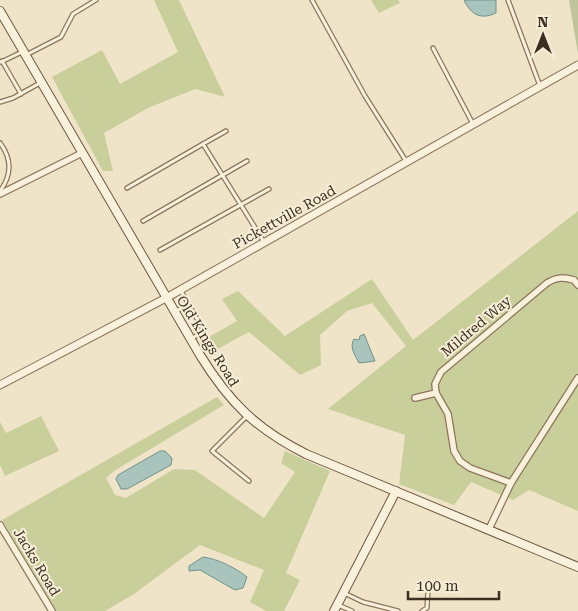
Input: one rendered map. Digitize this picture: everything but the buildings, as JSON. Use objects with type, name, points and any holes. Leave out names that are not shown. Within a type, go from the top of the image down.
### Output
[{"type":"main road","name":"Old Kings Road","points":[[0,11],[190,339],[225,394],[247,416],[287,444],[578,567]]},
{"type":"main road","points":[[335,608],[396,491]]},
{"type":"street","name":"Pickettville Road","points":[[0,385],[166,298],[578,65]]},
{"type":"street","points":[[0,192],[82,153]]},
{"type":"street","name":"Mildred Way","points":[[436,393],[435,384],[441,372],[547,282],[556,278],[565,278],[574,280],[578,285]]},
{"type":"street","points":[[489,530],[511,483],[578,378]]},
{"type":"street","points":[[415,398],[436,393],[448,414],[454,451],[460,461],[470,468],[511,483]]},
{"type":"street","name":"Jacks Road","points":[[0,525],[48,610]]},
{"type":"lane","points":[[21,94],[1,62],[61,37],[73,14],[96,0]]},
{"type":"lane","points":[[312,0],[365,96],[407,162]]},
{"type":"lane","points":[[508,0],[540,87]]},
{"type":"lane","points":[[433,48],[473,125]]},
{"type":"lane","points":[[0,102],[21,94],[41,82]]},
{"type":"lane","points":[[127,188],[226,131]]},
{"type":"lane","points":[[0,143],[8,158],[10,169],[9,178],[0,192]]},
{"type":"lane","points":[[203,144],[264,242]]},
{"type":"lane","points":[[143,221],[247,161]]},
{"type":"lane","points":[[160,250],[269,190]]},
{"type":"lane","points":[[180,290],[204,331],[190,339]]},
{"type":"lane","points":[[175,312],[188,304]]},
{"type":"lane","points":[[247,416],[212,452],[249,481]]},
{"type":"lane","points":[[422,611],[427,608],[428,590]]},
{"type":"lane","points":[[344,593],[363,602],[398,611]]},
{"type":"lane","points":[[335,608],[352,611]]},
{"type":"green space","points":[[154,0],[179,0],[225,97],[195,89],[148,108],[104,133],[113,171],[103,171],[52,77],[102,50],[120,84],[178,52]]},
{"type":"green space","points":[[371,0],[398,0],[400,3],[379,13]]},
{"type":"green space","points":[[569,0],[578,0],[578,54]]},
{"type":"green space","points":[[578,211],[578,511],[529,490],[513,500],[471,482],[454,505],[399,484],[405,435],[328,409],[406,346],[372,303],[347,311],[320,335],[321,365],[300,375],[249,332],[208,354],[200,342],[237,321],[222,299],[238,291],[285,336],[372,279],[413,340]]},
{"type":"green space","points":[[217,397],[224,405],[114,471],[106,478],[115,495],[126,498],[174,469],[195,470],[264,518],[295,472],[281,463],[285,451],[330,471],[286,573],[300,580],[284,611],[266,611],[250,602],[264,570],[200,545],[134,594],[105,611],[55,611],[2,520]]},
{"type":"green space","points":[[41,416],[59,451],[5,476],[0,465],[0,422],[6,433]]},
{"type":"water","points":[[464,0],[496,0],[496,13],[486,16],[477,15],[473,13]]},
{"type":"water","points":[[364,334],[375,361],[359,363],[352,345],[354,339],[359,340],[360,336]]},
{"type":"water","points":[[160,451],[165,451],[172,458],[171,465],[127,489],[121,489],[116,479],[118,475]]},
{"type":"water","points":[[203,557],[238,570],[247,577],[243,588],[235,590],[200,570],[189,571],[189,566]]}]
